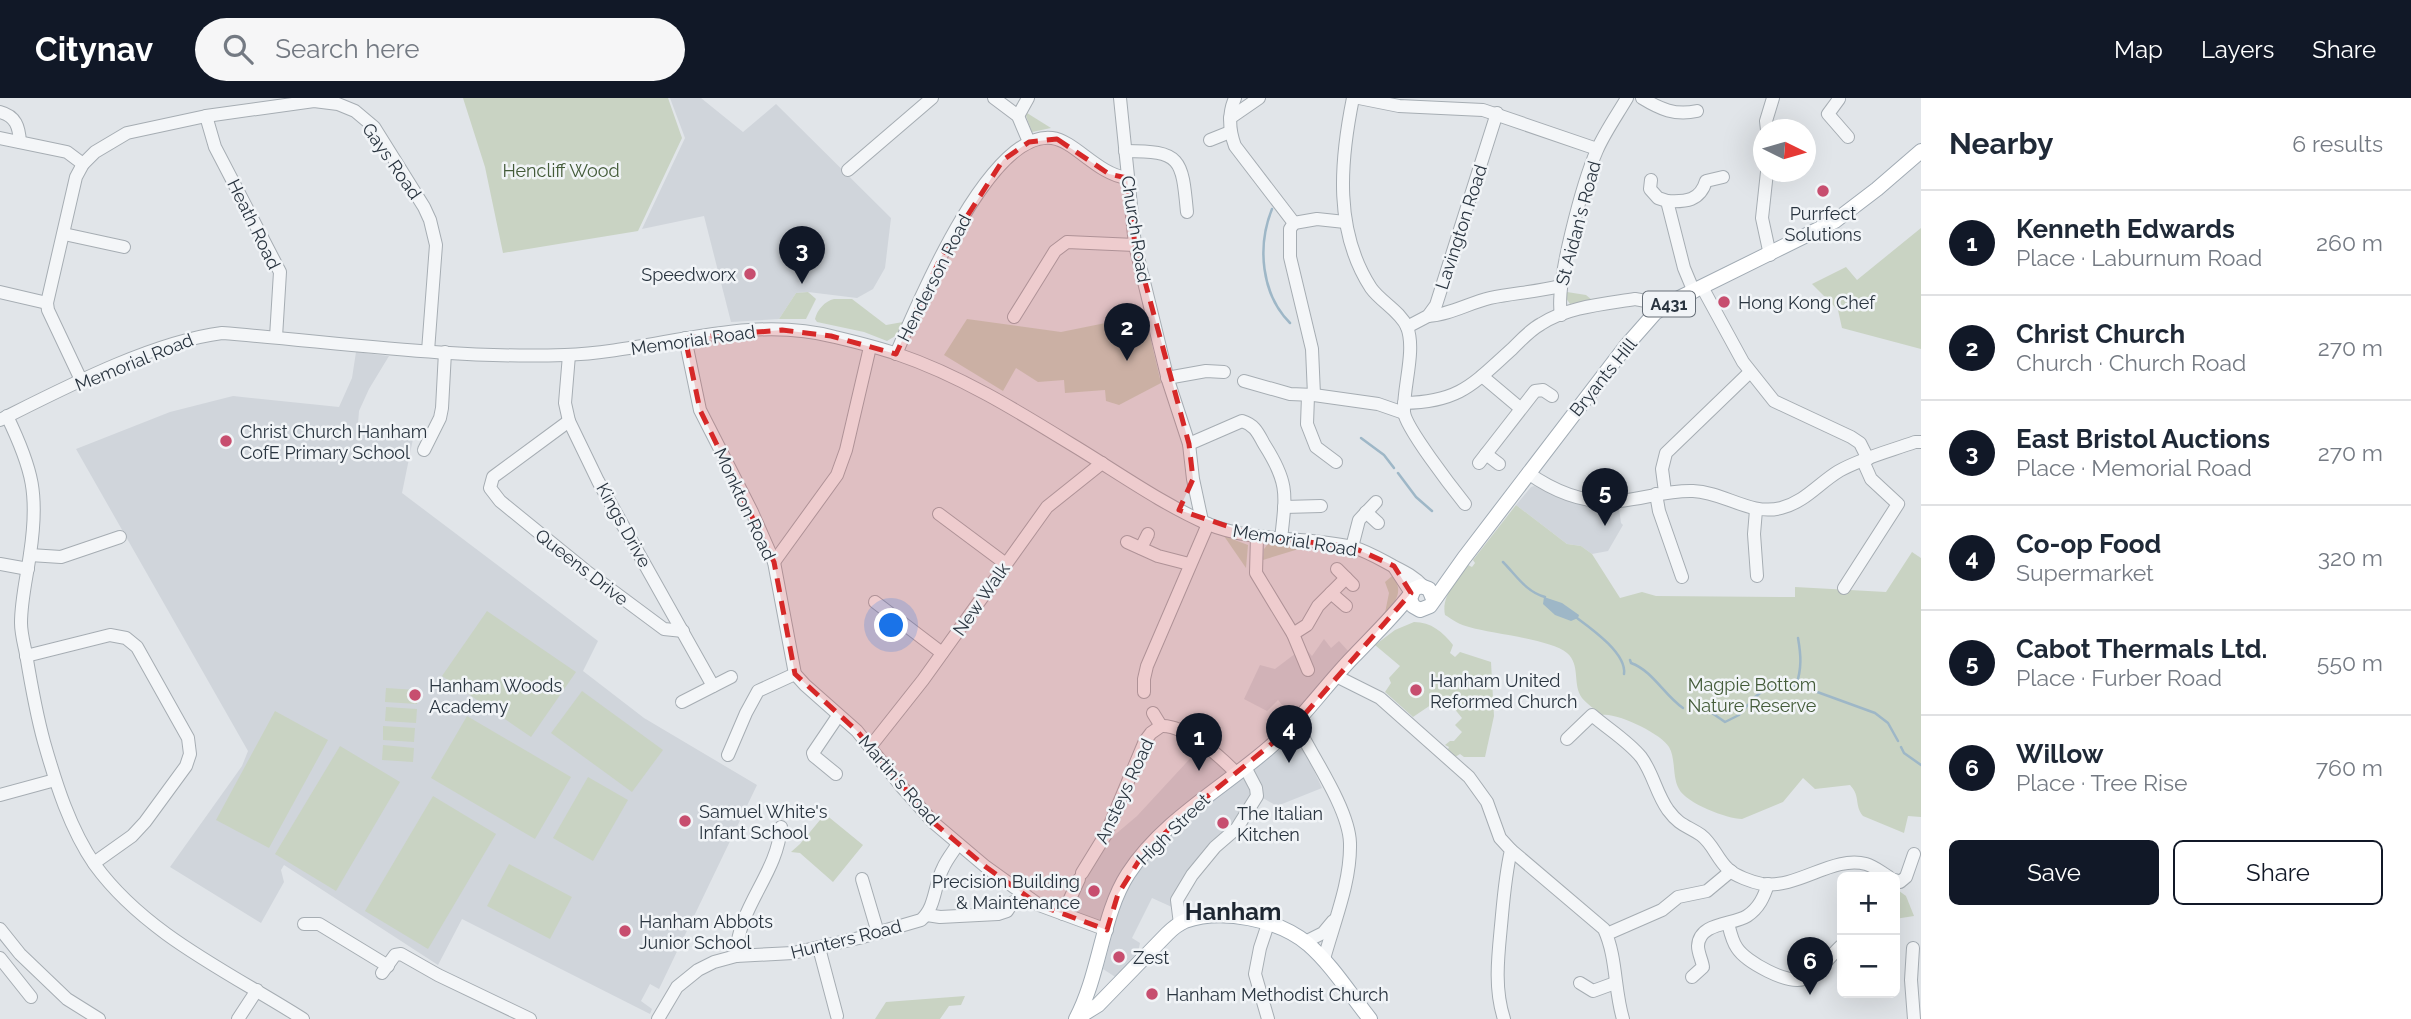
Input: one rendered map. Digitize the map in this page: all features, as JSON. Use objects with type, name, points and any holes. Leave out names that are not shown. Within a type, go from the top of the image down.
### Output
[{"type":"main road","name":"Bryants Hill","points":[[1421,592],[1464,558],[1626,346],[1656,313],[1671,302],[1770,255],[1835,220],[1877,189],[1921,151]]},
{"type":"main road","name":"High Street","points":[[1077,1019],[1091,985],[1118,894],[1135,864],[1177,821],[1296,724],[1336,676],[1390,620],[1421,592],[1427,609],[1390,620]]},
{"type":"main road","points":[[1077,1019],[1098,1005],[1167,933],[1180,923],[1214,916],[1244,918],[1268,924],[1305,942],[1324,959],[1370,1019]]},
{"type":"main road","points":[[1091,985],[1117,987]]},
{"type":"street","points":[[848,170],[932,98]]},
{"type":"street","points":[[994,98],[1018,116],[1029,142],[1039,138],[1057,139],[1109,173],[1127,178]]},
{"type":"street","points":[[1018,116],[1028,98]]},
{"type":"street","name":"Church Road","points":[[1120,98],[1135,245],[1167,378],[1189,444],[1193,479],[1205,522]]},
{"type":"street","points":[[1235,98],[1230,118],[1230,132],[1235,145],[1294,223]]},
{"type":"street","points":[[1230,118],[1258,98]]},
{"type":"street","points":[[1353,98],[1346,128],[1342,189],[1345,222],[1356,261],[1373,290],[1407,327],[1410,346],[1404,408],[1406,421],[1454,495],[1465,504]]},
{"type":"street","points":[[1359,98],[1399,106],[1483,110],[1597,149]]},
{"type":"street","name":"St Aidan's Road","points":[[1561,315],[1560,286],[1585,188],[1597,149],[1627,98]]},
{"type":"street","points":[[1642,98],[1660,109],[1692,116]]},
{"type":"street","points":[[1767,119],[1773,98]]},
{"type":"street","points":[[1838,98],[1828,114],[1848,137]]},
{"type":"street","name":"Gays Road","points":[[83,164],[95,152],[127,132],[206,116],[314,101],[338,104],[355,111],[374,127],[424,207],[433,232],[435,258],[428,351]]},
{"type":"street","points":[[0,112],[14,119],[19,129],[20,142]]},
{"type":"street","name":"Lavington Road","points":[[1428,316],[1436,305],[1497,113]]},
{"type":"street","name":"Heath Road","points":[[206,116],[215,146],[280,272],[276,337]]},
{"type":"street","points":[[1210,141],[1230,132]]},
{"type":"street","points":[[0,138],[66,152],[83,164],[76,177],[47,303],[82,382]]},
{"type":"street","name":"Henderson Road","points":[[896,354],[941,257],[970,206],[1003,160],[1029,142]]},
{"type":"street","points":[[1125,151],[1159,152],[1173,159],[1183,176],[1187,212]]},
{"type":"street","points":[[1651,180],[1650,189],[1658,198],[1667,201],[1694,199],[1701,193],[1706,181],[1723,177]]},
{"type":"street","points":[[1766,182],[1762,218],[1770,255]]},
{"type":"street","points":[[1667,201],[1684,268],[1750,372],[1774,401],[1860,443],[1871,479],[1898,504],[1857,577],[1844,588]]},
{"type":"street","points":[[1336,462],[1316,446],[1307,424],[1311,396],[1312,349],[1290,257],[1290,229],[1294,223],[1317,219],[1345,222]]},
{"type":"street","points":[[64,234],[124,247]]},
{"type":"street","points":[[1014,317],[1028,306],[1055,251],[1061,245],[1067,242],[1135,245]]},
{"type":"street","points":[[1407,327],[1428,316],[1441,315],[1465,305],[1560,286]]},
{"type":"street","points":[[0,292],[47,303]]},
{"type":"street","points":[[1244,381],[1290,394],[1404,408],[1456,395],[1482,376],[1540,324],[1561,315],[1635,299],[1646,301],[1656,313]]},
{"type":"street","name":"Memorial Road","points":[[4,418],[135,358],[201,336],[222,333],[509,356],[569,355],[619,350],[734,331],[782,330],[831,336],[896,354],[987,394],[1178,510],[1205,522],[1257,536],[1352,547],[1394,566],[1421,592]]},
{"type":"street","name":"Monkton Road","points":[[685,338],[700,410],[752,512],[774,562],[795,674]]},
{"type":"street","points":[[774,562],[836,475],[846,450],[870,347]]},
{"type":"street","points":[[424,450],[440,418],[445,352]]},
{"type":"street","name":"Kings Drive","points":[[569,355],[565,403],[569,421],[598,481],[713,686]]},
{"type":"street","points":[[1167,378],[1206,371],[1224,372]]},
{"type":"street","points":[[1682,578],[1659,511],[1662,468],[1666,453],[1750,372]]},
{"type":"street","points":[[1482,376],[1520,408]]},
{"type":"street","points":[[1499,464],[1482,458],[1520,408],[1539,389],[1552,396]]},
{"type":"street","points":[[4,418],[25,454],[31,474],[34,524],[21,622],[34,705],[55,780],[73,824],[94,863],[148,922],[303,1019]]},
{"type":"street","name":"Queens Drive","points":[[569,421],[493,477],[490,488],[500,501],[586,571],[664,629],[683,631]]},
{"type":"street","points":[[1189,444],[1242,421],[1252,425],[1279,468],[1284,483],[1281,538]]},
{"type":"street","points":[[1528,473],[1551,488],[1578,498],[1619,501],[1661,493],[1694,491],[1718,495],[1756,510],[1780,508],[1801,500],[1839,471],[1921,442]]},
{"type":"street","name":"New Walk","points":[[870,747],[1051,503],[1102,463]]},
{"type":"street","points":[[1178,510],[1189,494],[1193,479]]},
{"type":"street","points":[[1284,507],[1321,506]]},
{"type":"street","points":[[1352,547],[1359,520],[1371,507],[1378,523]]},
{"type":"street","points":[[1756,510],[1754,534],[1757,576]]},
{"type":"street","points":[[939,514],[1006,564]]},
{"type":"street","points":[[1144,692],[1145,672],[1205,522]]},
{"type":"street","points":[[1141,548],[1148,534]]},
{"type":"street","points":[[1257,536],[1256,573],[1293,634],[1308,670]]},
{"type":"street","points":[[30,555],[61,557],[120,537]]},
{"type":"street","points":[[1127,542],[1158,556],[1189,564]]},
{"type":"street","points":[[0,564],[28,569]]},
{"type":"street","points":[[1293,634],[1307,625],[1318,606],[1345,578]]},
{"type":"street","points":[[1331,593],[1346,606]]},
{"type":"street","points":[[875,602],[942,653]]},
{"type":"street","points":[[26,656],[110,635],[125,638],[137,647],[188,738],[190,754],[187,766],[145,822],[132,836],[94,863]]},
{"type":"street","points":[[728,755],[758,691],[795,674]]},
{"type":"street","name":"Martin's Road","points":[[795,674],[857,731],[934,823],[958,844],[1039,905],[1107,930]]},
{"type":"street","points":[[1336,676],[1380,698],[1469,778],[1487,802],[1500,838],[1594,918],[1611,946],[1623,1019]]},
{"type":"street","points":[[682,702],[731,677]]},
{"type":"street","points":[[1569,731],[1588,711],[1641,757],[1660,797],[1675,818],[1686,829],[1701,835],[1731,871],[1760,884],[1790,882],[1835,866],[1852,863],[1864,863],[1880,872]]},
{"type":"street","name":"Ansteys Road","points":[[1063,914],[1080,876],[1106,834],[1145,741],[1161,726],[1153,713]]},
{"type":"street","points":[[836,775],[814,756],[814,751],[838,716]]},
{"type":"street","points":[[1296,724],[1343,813],[1350,841],[1347,874],[1324,959]]},
{"type":"street","points":[[1161,726],[1176,726],[1241,770],[1256,788],[1257,796],[1242,821],[1201,863],[1187,883],[1177,900],[1180,923]]},
{"type":"street","points":[[0,795],[55,780]]},
{"type":"street","points":[[736,956],[743,916],[773,861],[781,827]]},
{"type":"street","points":[[927,915],[943,868],[958,844]]},
{"type":"street","points":[[1504,1019],[1499,1002],[1498,961],[1511,850]]},
{"type":"street","points":[[1900,882],[1906,877],[1914,851]]},
{"type":"street","points":[[1606,934],[1662,910],[1678,897],[1707,891],[1731,871]]},
{"type":"street","points":[[862,879],[878,933]]},
{"type":"street","points":[[1692,977],[1703,967],[1698,946],[1702,936],[1708,929],[1745,917],[1754,911],[1768,884]]},
{"type":"street","name":"Hunters Road","points":[[663,1018],[677,987],[714,962],[736,956],[778,955],[819,948],[921,920],[927,915],[998,915],[1007,911],[1013,901]]},
{"type":"street","points":[[304,924],[321,919],[385,970],[395,955],[401,954],[528,1019]]},
{"type":"street","points":[[1305,942],[1322,933],[1336,919]]},
{"type":"street","points":[[1727,923],[1738,950],[1757,965],[1792,980],[1804,979],[1837,950]]},
{"type":"street","points":[[1268,924],[1259,948],[1255,974],[1268,1019]]},
{"type":"street","points":[[0,929],[20,954],[66,999],[99,1019]]},
{"type":"street","points":[[819,948],[836,1016]]},
{"type":"street","points":[[20,954],[2,961],[31,997]]},
{"type":"street","points":[[1914,1019],[1912,1000],[1915,956]]},
{"type":"street","points":[[1580,983],[1593,991],[1615,983]]},
{"type":"street","points":[[238,1019],[257,990]]},
{"type":"highlighted area","points":[[1057,139],[1109,174],[1127,178],[1135,245],[1189,444],[1193,479],[1179,510],[1257,536],[1352,547],[1394,566],[1411,593],[1296,724],[1177,821],[1140,859],[1118,894],[1107,930],[1039,905],[986,867],[934,823],[857,731],[795,674],[774,562],[700,410],[685,338],[782,330],[831,336],[896,354],[941,257],[1003,160],[1029,142]]},
{"type":"shaded area","points":[[670,98],[701,98],[743,132],[776,104],[891,218],[885,268],[873,289],[857,298],[796,293],[779,319],[731,322],[704,216],[642,229],[685,138]]},
{"type":"shaded area","name":"Hanham Woods Academy","points":[[356,352],[389,356],[369,389],[359,411],[358,424],[413,439],[402,493],[598,641],[583,671],[644,718],[757,785],[659,989],[650,984],[641,1001],[652,1009],[650,1014],[462,919],[438,965],[284,865],[281,870],[284,882],[261,923],[170,867],[242,766],[248,751],[76,449],[170,412],[233,396],[339,407],[352,378]]},
{"type":"shaded area","points":[[1534,486],[1584,505],[1619,508],[1623,525],[1608,551],[1592,554],[1581,546],[1567,544],[1516,505]]},
{"type":"shaded area","points":[[1324,639],[1331,648],[1339,641],[1349,652],[1305,705],[1291,716],[1278,700],[1267,711],[1244,699],[1260,665],[1275,669],[1304,647],[1312,656]]},
{"type":"shaded area","points":[[1296,739],[1322,788],[1277,806],[1256,794],[1174,908],[1152,898],[1132,938],[1140,943],[1137,957],[1120,980],[1103,969],[1114,928],[1077,913],[1071,907],[1074,895],[1104,844],[1137,816],[1198,750],[1239,778]]},
{"type":"green space","name":"Hencliff Wood","points":[[463,98],[668,98],[682,138],[638,231],[503,253],[485,167]]},
{"type":"green space","points":[[1027,113],[1051,128],[1032,132]]},
{"type":"green space","points":[[1921,228],[1921,349],[1842,328],[1838,310],[1812,284],[1846,267],[1857,280]]},
{"type":"green space","points":[[808,292],[816,299],[806,319],[779,319],[796,293]]},
{"type":"green space","points":[[1567,292],[1586,295],[1592,300],[1570,304],[1566,298]]},
{"type":"green space","points":[[834,299],[852,299],[886,325],[903,322],[897,335],[887,341],[864,332],[817,322],[815,319],[820,309]]},
{"type":"green space","points":[[1145,315],[1161,383],[1119,405],[1106,401],[1105,390],[1065,393],[1064,380],[1038,382],[1016,368],[1003,391],[944,355],[967,319],[1061,332]]},
{"type":"green space","name":"Magpie Bottom Nature Reserve","points":[[1516,505],[1567,544],[1581,546],[1592,554],[1620,598],[1642,592],[1656,596],[1795,597],[1795,587],[1886,592],[1912,552],[1921,558],[1921,817],[1908,816],[1904,833],[1863,816],[1850,785],[1815,789],[1803,778],[1783,802],[1742,819],[1708,809],[1690,800],[1679,789],[1673,757],[1665,742],[1628,720],[1602,715],[1582,698],[1577,687],[1574,663],[1567,653],[1535,640],[1466,626],[1445,615],[1445,601],[1451,588],[1468,565],[1472,567],[1475,563],[1473,560]]},
{"type":"green space","points":[[1224,536],[1248,545],[1246,568]]},
{"type":"green space","points":[[1268,544],[1302,548],[1263,560],[1264,549]]},
{"type":"green space","points":[[1392,576],[1398,586],[1398,595],[1385,613],[1389,593],[1385,582]]},
{"type":"green space","points":[[487,611],[576,672],[531,737],[442,676]]},
{"type":"green space","points":[[1414,622],[1426,624],[1441,632],[1453,645],[1450,653],[1455,657],[1460,652],[1491,662],[1494,716],[1485,757],[1464,757],[1460,754],[1455,757],[1445,745],[1454,741],[1462,732],[1455,725],[1462,718],[1444,696],[1413,717],[1385,692],[1391,683],[1389,678],[1400,666],[1375,645],[1395,630]]},
{"type":"green space","points":[[386,688],[417,690],[417,704],[385,702]]},
{"type":"green space","points":[[582,691],[663,750],[632,792],[551,733]]},
{"type":"green space","points":[[386,707],[417,709],[416,723],[385,721]]},
{"type":"green space","points":[[275,711],[328,740],[269,848],[216,820]]},
{"type":"green space","points":[[467,716],[571,777],[535,839],[431,778]]},
{"type":"green space","points":[[383,726],[415,728],[414,742],[383,740]]},
{"type":"green space","points":[[383,745],[414,748],[413,762],[382,760]]},
{"type":"green space","points":[[340,746],[400,782],[336,891],[275,854]]},
{"type":"green space","points":[[588,777],[628,800],[593,861],[553,838]]},
{"type":"green space","points":[[433,796],[496,834],[428,949],[365,911]]},
{"type":"green space","points":[[825,814],[863,845],[833,882],[800,853],[791,852]]},
{"type":"green space","points":[[509,864],[572,897],[550,939],[487,906]]},
{"type":"green space","points":[[1900,892],[1906,896],[1914,916],[1900,918]]},
{"type":"green space","points":[[965,996],[961,1005],[949,1006],[940,1019],[875,1019],[886,1002]]},
{"type":"water","points":[[1544,597],[1562,603],[1579,615],[1578,618],[1571,621],[1555,615],[1543,604]]},
{"type":"waterway","points":[[1272,209],[1264,238],[1265,269],[1273,298],[1290,323]]},
{"type":"waterway","points":[[1361,438],[1384,455],[1394,468]]},
{"type":"waterway","points":[[1398,473],[1416,497],[1432,511]]},
{"type":"waterway","points":[[1503,562],[1527,587],[1545,597]]},
{"type":"waterway","points":[[1577,618],[1614,650],[1620,658],[1624,674]]},
{"type":"waterway","points":[[1796,686],[1800,662],[1798,638]]},
{"type":"waterway","points":[[1630,660],[1652,677],[1683,708]]},
{"type":"waterway","points":[[1712,713],[1725,722],[1739,715],[1768,687],[1801,686]]},
{"type":"waterway","points":[[1809,689],[1875,713],[1888,723],[1898,741]]},
{"type":"waterway","points":[[1901,747],[1904,753],[1921,765]]},
{"type":"place","name":"Purrfect Solutions","points":[[1823,191]]},
{"type":"place","name":"Speedworx","points":[[750,274]]},
{"type":"place","name":"East Bristol Auctions","points":[[802,284]]},
{"type":"place","name":"Hong Kong Chef","points":[[1724,302]]},
{"type":"place","name":"Christ Church","points":[[1127,361]]},
{"type":"place","name":"Christ Church Hanham CofE Primary School","points":[[226,441]]},
{"type":"place","name":"Cabot Thermals Ltd.","points":[[1605,526]]},
{"type":"place","name":"Hanham United Reformed Church","points":[[1416,690]]},
{"type":"place","name":"Hanham Woods Academy","points":[[415,695]]},
{"type":"place","name":"Co-op Food","points":[[1289,763]]},
{"type":"place","name":"Kenneth Edwards","points":[[1199,771]]},
{"type":"place","name":"Samuel White's Infant School","points":[[685,821]]},
{"type":"place","name":"The Italian Kitchen","points":[[1223,823]]},
{"type":"place","name":"Precision Building & Maintenance","points":[[1094,891]]},
{"type":"place","name":"Hanham Abbots Junior School","points":[[625,931]]},
{"type":"place","name":"Zest","points":[[1119,957]]},
{"type":"place","name":"Hanham Methodist Church","points":[[1152,994]]},
{"type":"place","name":"Willow","points":[[1810,995]]},
{"type":"district","name":"Hanham","points":[[1233,911]]}]
